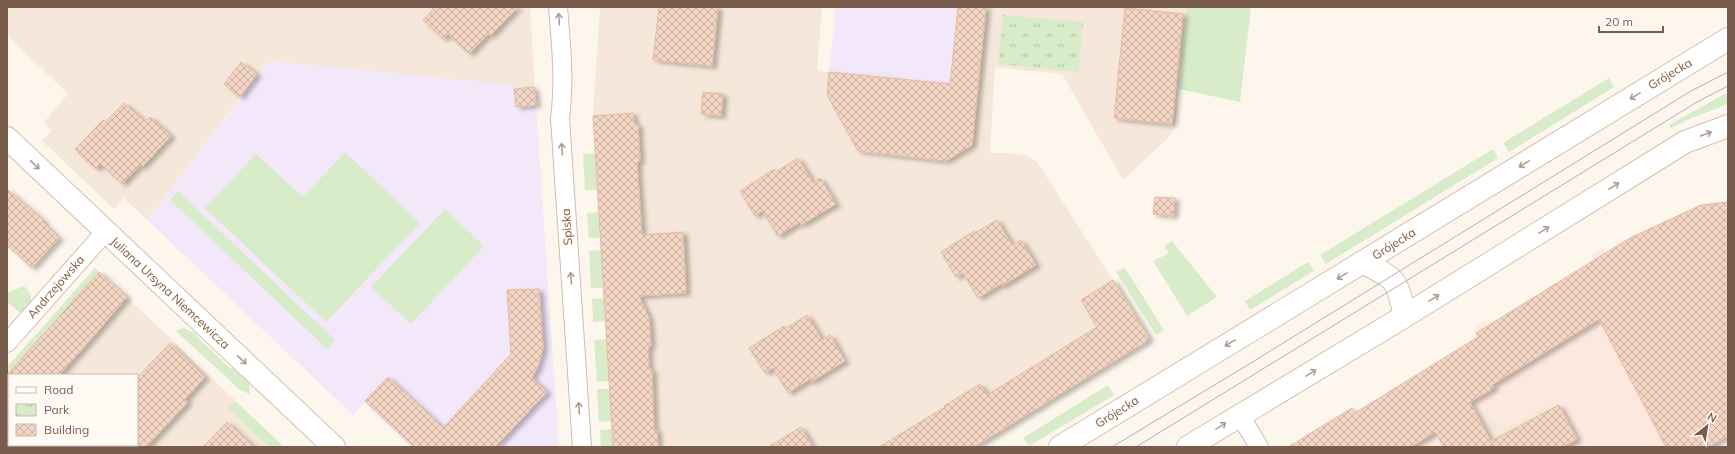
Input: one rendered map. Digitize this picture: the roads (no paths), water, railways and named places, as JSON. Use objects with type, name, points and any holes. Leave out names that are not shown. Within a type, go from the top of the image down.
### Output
[{"type":"main road","name":"Grójecka","points":[[1060,447],[1728,39]]},
{"type":"main road","points":[[1188,447],[1240,414],[1405,316],[1685,142],[1728,126]]},
{"type":"main road","name":"Juliana Ursyna Niemcewicza","points":[[7,138],[334,447]]},
{"type":"main road","points":[[1364,262],[1390,276],[1398,286],[1405,316]]},
{"type":"street","name":"Spiska","points":[[558,7],[563,76],[563,100],[560,118],[582,447]]},
{"type":"street","name":"Andrzejowska","points":[[7,343],[106,232]]},
{"type":"street","points":[[1240,414],[1259,447]]},
{"type":"tram line","points":[[1112,447],[1691,91],[1728,72]]},
{"type":"tram line","points":[[1136,447],[1697,102],[1728,86]]}]
